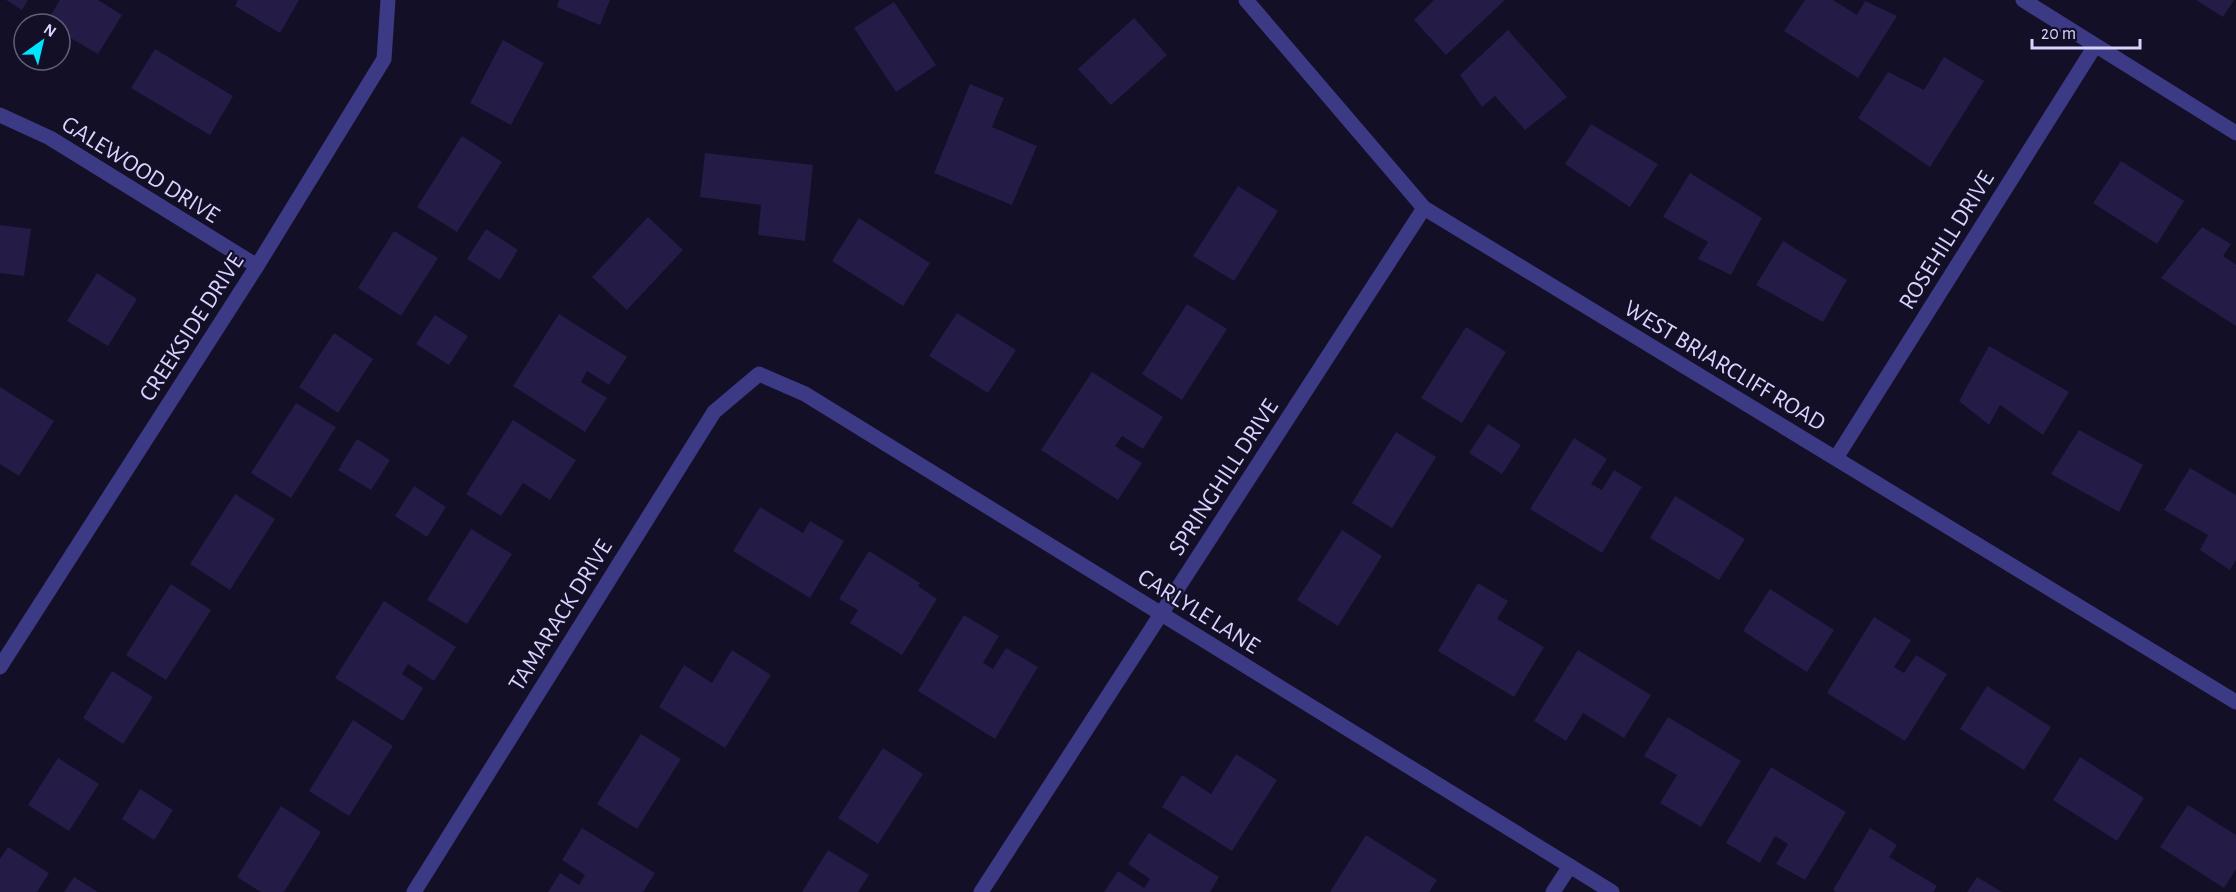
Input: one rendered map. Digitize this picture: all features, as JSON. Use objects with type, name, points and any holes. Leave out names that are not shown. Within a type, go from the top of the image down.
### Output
[{"type":"street","name":"CREEKSIDE DRIVE","points":[[0,667],[256,266],[384,58],[388,0]]},
{"type":"street","name":"WEST BRIARCLIFF ROAD","points":[[1246,0],[1424,208],[2236,702]]},
{"type":"street","points":[[2023,0],[2236,133]]},
{"type":"street","name":"ROSEHILL DRIVE","points":[[1836,458],[2095,46]]},
{"type":"street","name":"GALEWOOD DRIVE","points":[[0,115],[50,138],[256,266]]},
{"type":"street","name":"SPRINGHILL DRIVE","points":[[981,892],[1424,208]]},
{"type":"street","name":"CARLYLE LANE","points":[[759,374],[805,394],[1612,892]]},
{"type":"street","name":"TAMARACK DRIVE","points":[[414,892],[714,412],[759,374]]},
{"type":"street","points":[[1553,892],[1570,866]]},
{"type":"building","points":[[6,0],[28,0],[22,10]]},
{"type":"building","points":[[60,0],[98,0],[122,15],[98,54],[72,39],[72,12],[53,12]]},
{"type":"building","points":[[238,0],[299,0],[280,33],[235,6]]},
{"type":"building","points":[[559,0],[610,0],[600,25],[557,7]]},
{"type":"building","points":[[1434,0],[1505,0],[1446,55],[1414,20]]},
{"type":"building","points":[[1805,0],[1833,0],[1857,15],[1865,1],[1897,16],[1858,78],[1784,31]]},
{"type":"building","points":[[2196,0],[2234,0],[2223,17]]},
{"type":"building","points":[[894,2],[936,65],[896,92],[854,28]]},
{"type":"building","points":[[1134,18],[1167,55],[1111,105],[1078,69]]},
{"type":"building","points":[[1508,30],[1567,97],[1525,130],[1495,96],[1482,107],[1460,75]]},
{"type":"building","points":[[503,40],[544,63],[511,125],[470,103]]},
{"type":"building","points":[[155,49],[233,96],[210,135],[131,88]]},
{"type":"building","points":[[1944,57],[1984,81],[1930,167],[1858,118],[1888,72],[1924,90]]},
{"type":"building","points":[[970,84],[1004,98],[992,127],[1037,146],[1012,205],[934,173]]},
{"type":"building","points":[[1591,124],[1658,164],[1630,207],[1565,164]]},
{"type":"building","points":[[462,136],[502,162],[457,232],[417,207]]},
{"type":"building","points":[[705,153],[813,165],[805,241],[758,235],[761,205],[700,197]]},
{"type":"building","points":[[2121,161],[2184,201],[2157,244],[2093,203]]},
{"type":"building","points":[[1690,173],[1762,218],[1731,275],[1698,259],[1708,242],[1663,217]]},
{"type":"building","points":[[1238,186],[1278,211],[1234,281],[1193,256]]},
{"type":"building","points":[[648,217],[683,250],[627,310],[592,277]]},
{"type":"building","points":[[859,218],[930,263],[903,306],[832,261]]},
{"type":"building","points":[[0,225],[31,229],[24,276],[0,273]]},
{"type":"building","points":[[2202,227],[2231,244],[2223,256],[2236,265],[2236,326],[2161,278]]},
{"type":"building","points":[[486,229],[518,250],[500,280],[467,259]]},
{"type":"building","points":[[394,231],[438,258],[401,316],[358,288]]},
{"type":"building","points":[[1783,241],[1847,280],[1823,322],[1756,285]]},
{"type":"building","points":[[97,273],[137,299],[108,346],[67,321]]},
{"type":"building","points":[[1187,304],[1227,329],[1182,400],[1142,374]]},
{"type":"building","points":[[957,313],[1016,350],[988,393],[929,356]]},
{"type":"building","points":[[559,314],[627,357],[609,385],[587,371],[581,382],[607,398],[585,432],[513,386]]},
{"type":"building","points":[[435,315],[468,336],[449,365],[416,344]]},
{"type":"building","points":[[1466,327],[1506,352],[1462,423],[1421,398]]},
{"type":"building","points":[[334,333],[373,359],[338,413],[299,387]]},
{"type":"building","points":[[1989,346],[2069,392],[2043,435],[2000,405],[1989,425],[1959,401]]},
{"type":"building","points":[[1092,372],[1163,417],[1143,449],[1122,436],[1115,446],[1142,463],[1118,500],[1041,450]]},
{"type":"building","points":[[0,387],[54,421],[19,476],[0,464]]},
{"type":"building","points":[[296,403],[336,427],[291,498],[251,473]]},
{"type":"building","points":[[513,420],[576,460],[550,500],[523,483],[501,516],[466,494]]},
{"type":"building","points":[[1488,424],[1521,445],[1502,474],[1469,453]]},
{"type":"building","points":[[2079,430],[2143,465],[2119,512],[2051,474]]},
{"type":"building","points":[[1396,432],[1436,457],[1392,528],[1352,503]]},
{"type":"building","points":[[1574,438],[1607,459],[1591,484],[1602,490],[1614,470],[1642,487],[1602,553],[1530,509]]},
{"type":"building","points":[[357,439],[390,460],[371,490],[338,470]]},
{"type":"building","points":[[2190,468],[2236,495],[2236,560],[2230,570],[2200,550],[2208,535],[2164,510]]},
{"type":"building","points":[[414,486],[446,507],[427,537],[395,516]]},
{"type":"building","points":[[235,494],[275,519],[230,590],[190,564]]},
{"type":"building","points":[[1675,496],[1745,539],[1719,580],[1650,538]]},
{"type":"building","points":[[760,507],[803,533],[810,521],[844,541],[810,598],[733,551]]},
{"type":"building","points":[[471,529],[512,554],[467,624],[427,600]]},
{"type":"building","points":[[1342,530],[1382,556],[1338,626],[1297,600]]},
{"type":"building","points":[[869,551],[920,583],[918,586],[937,599],[902,655],[850,623],[858,610],[839,599]]},
{"type":"building","points":[[1478,583],[1508,601],[1497,619],[1544,647],[1514,697],[1438,651]]},
{"type":"building","points":[[171,584],[211,610],[166,680],[126,655]]},
{"type":"building","points":[[1770,589],[1834,630],[1807,672],[1743,631]]},
{"type":"building","points":[[384,601],[456,647],[434,681],[408,664],[402,674],[423,688],[403,721],[335,678]]},
{"type":"building","points":[[964,615],[999,636],[983,663],[993,669],[1006,648],[1038,667],[995,739],[918,691]]},
{"type":"building","points":[[1874,617],[1911,640],[1894,667],[1904,673],[1916,655],[1947,674],[1905,741],[1827,693]]},
{"type":"building","points":[[732,650],[771,675],[725,748],[659,707],[684,665],[712,683]]},
{"type":"building","points":[[1578,650],[1651,695],[1624,738],[1583,713],[1566,741],[1534,721]]},
{"type":"building","points":[[112,671],[153,697],[123,744],[83,718]]},
{"type":"building","points":[[1987,686],[2051,727],[2024,770],[1960,729]]},
{"type":"building","points":[[1668,717],[1741,761],[1701,827],[1660,803],[1677,775],[1644,756]]},
{"type":"building","points":[[353,720],[393,746],[349,816],[309,791]]},
{"type":"building","points":[[641,734],[681,759],[637,829],[597,804]]},
{"type":"building","points":[[883,748],[923,774],[878,844],[838,818]]},
{"type":"building","points":[[1236,754],[1277,780],[1232,851],[1162,807],[1182,775],[1211,794]]},
{"type":"building","points":[[2080,757],[2144,798],[2117,841],[2053,800]]},
{"type":"building","points":[[58,758],[99,784],[69,831],[28,805]]},
{"type":"building","points":[[1771,767],[1846,812],[1805,880],[1776,864],[1788,844],[1775,836],[1760,863],[1726,843]]},
{"type":"building","points":[[140,789],[173,810],[154,840],[122,819]]},
{"type":"building","points":[[2188,805],[2236,835],[2236,869],[2224,888],[2160,847]]},
{"type":"building","points":[[281,806],[321,832],[284,892],[261,892],[237,877]]},
{"type":"building","points":[[582,828],[655,873],[643,892],[548,892],[560,873],[579,885],[585,875],[562,860]]},
{"type":"building","points":[[1870,828],[1897,845],[1889,857],[1937,886],[1933,892],[1836,892],[1833,890]]},
{"type":"building","points":[[1149,833],[1219,877],[1210,892],[1104,892],[1118,871],[1144,888],[1150,879],[1128,864]]},
{"type":"building","points":[[1366,835],[1437,880],[1429,892],[1330,892]]},
{"type":"building","points":[[8,847],[49,873],[37,892],[0,892],[0,859]]},
{"type":"building","points":[[828,850],[869,875],[858,892],[802,892]]},
{"type":"building","points":[[74,877],[98,892],[64,892]]},
{"type":"building","points":[[1977,877],[2002,892],[1967,892]]}]
